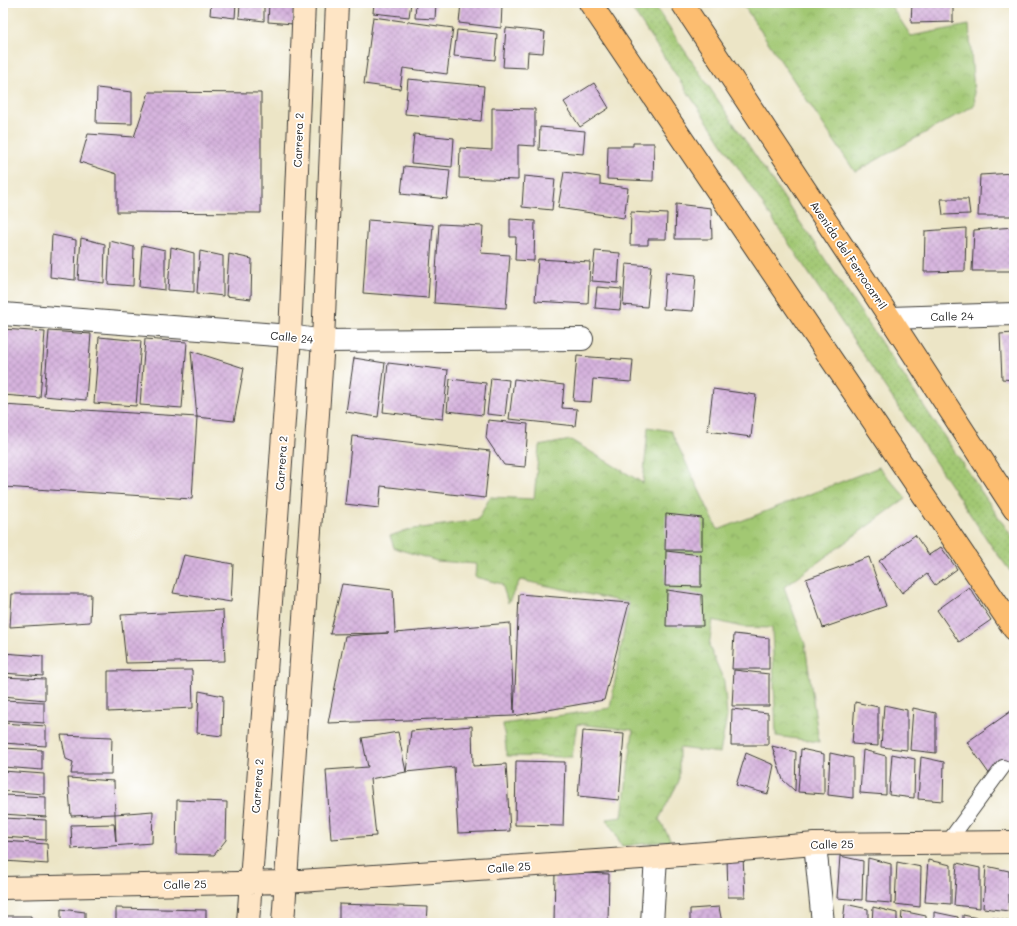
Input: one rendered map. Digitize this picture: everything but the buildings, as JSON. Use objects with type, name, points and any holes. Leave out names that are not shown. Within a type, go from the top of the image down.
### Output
[{"type":"main road","points":[[590,3],[1014,629]]},
{"type":"main road","name":"Avenida del Ferrocarril","points":[[682,3],[1014,509]]},
{"type":"street","name":"Carrera 2","points":[[248,923],[290,336],[304,3]]},
{"type":"street","points":[[283,923],[323,341],[336,3]]},
{"type":"street","name":"Calle 24","points":[[3,314],[290,336],[323,341],[582,340]]},
{"type":"street","name":"Calle 24","points":[[890,318],[1014,314]]},
{"type":"street","name":"Calle 25","points":[[3,888],[285,882],[815,844],[1014,842]]},
{"type":"street","points":[[815,844],[823,923]]},
{"type":"street","points":[[652,923],[656,856]]},
{"type":"lane","points":[[948,842],[1003,767]]},
{"type":"green space","points":[[628,3],[652,3],[656,8],[1014,540],[1014,576],[992,547]]},
{"type":"green space","points":[[742,3],[889,3],[911,36],[969,25],[975,105],[855,172]]},
{"type":"green space","points":[[648,427],[671,431],[718,530],[879,467],[906,498],[784,587],[805,644],[819,742],[776,736],[772,628],[742,627],[713,620],[709,646],[724,681],[727,716],[720,753],[679,748],[679,781],[659,819],[671,841],[622,846],[607,819],[622,817],[633,730],[577,724],[572,757],[507,756],[503,724],[610,708],[629,603],[520,580],[508,603],[502,584],[475,577],[476,564],[437,561],[394,548],[390,536],[407,530],[478,520],[490,497],[534,499],[539,446],[571,440],[643,483]]}]
